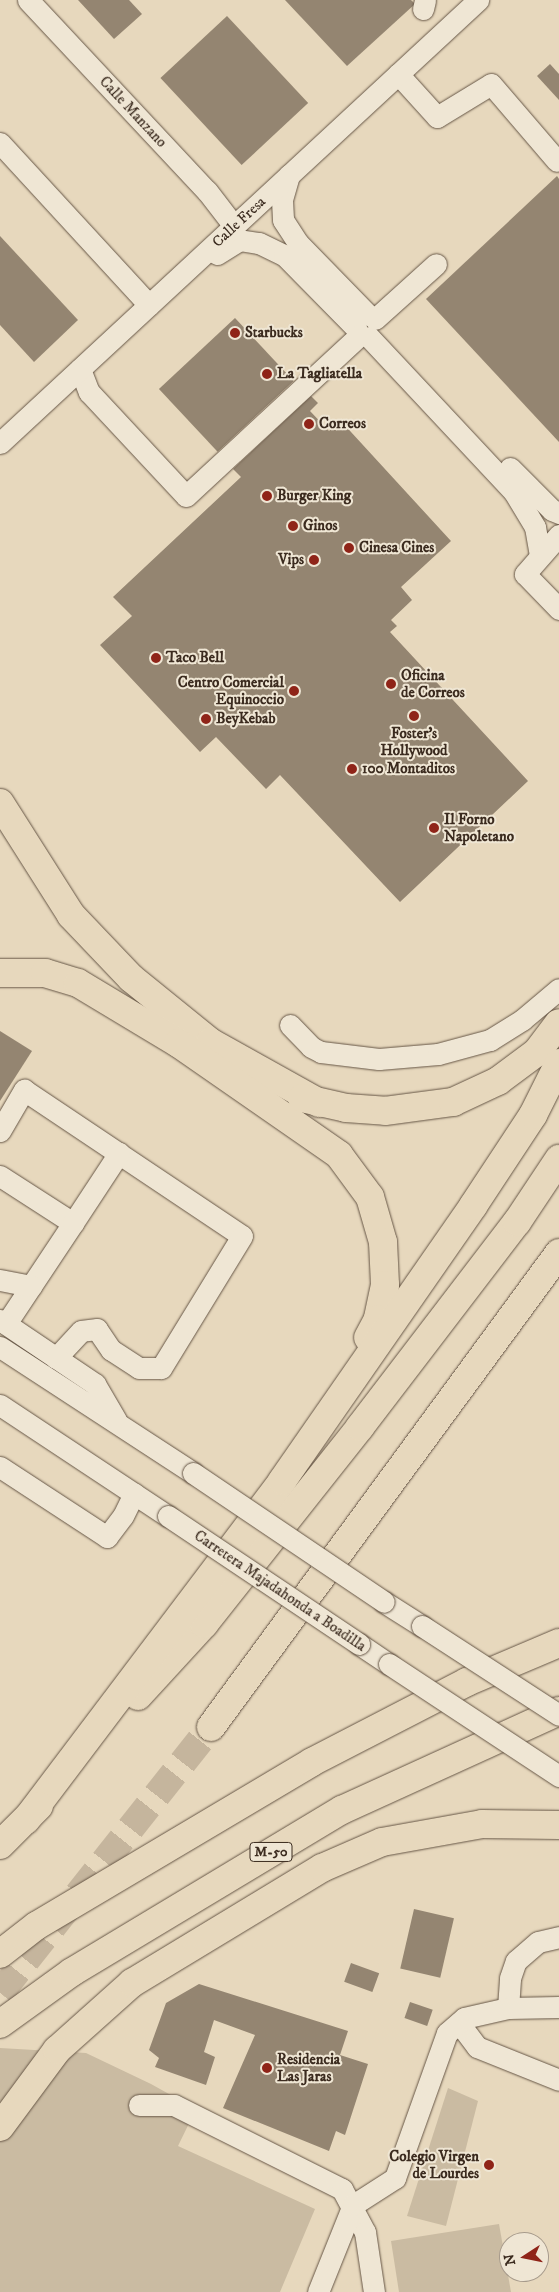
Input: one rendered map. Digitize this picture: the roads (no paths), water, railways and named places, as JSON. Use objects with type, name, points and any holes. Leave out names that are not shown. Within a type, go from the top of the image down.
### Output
[{"type":"highway","points":[[0,803],[71,915],[131,978],[210,1042],[319,1103]]},
{"type":"highway","points":[[0,972],[45,973],[78,983],[178,1043],[339,1155],[370,1198],[383,1242],[385,1285],[378,1319],[282,1481]]},
{"type":"highway","points":[[178,1043],[269,1088],[319,1103],[385,1111],[453,1102],[498,1082],[537,1052],[559,1024]]},
{"type":"highway","points":[[26,1820],[282,1481],[484,1189],[533,1115],[559,1063]]},
{"type":"highway","points":[[0,1846],[26,1820],[204,1624],[360,1427],[517,1222],[559,1158]]},
{"type":"highway","points":[[211,1726],[559,1253]]},
{"type":"highway","points":[[0,1954],[36,1926],[312,1762],[467,1682],[559,1643]]},
{"type":"highway","name":"M-50","points":[[0,2024],[72,1972],[342,1810],[559,1711]]},
{"type":"highway","points":[[0,2127],[57,2050],[132,1983],[322,1868],[382,1842],[436,1832],[482,1824],[559,1825]]},
{"type":"street","name":"Calle Manzano","points":[[28,0],[207,191],[234,226]]},
{"type":"street","name":"Calle Fresa","points":[[0,443],[475,1]]},
{"type":"street","points":[[398,74],[437,117],[491,84],[557,161]]},
{"type":"street","points":[[0,144],[149,305]]},
{"type":"street","points":[[289,175],[282,200],[283,220],[298,243],[368,327],[514,492],[535,527],[540,554]]},
{"type":"street","points":[[178,278],[239,240],[259,243],[284,255],[368,327],[523,483],[552,510],[559,513]]},
{"type":"street","points":[[80,369],[89,392],[186,496],[436,264]]},
{"type":"street","points":[[559,536],[540,554],[525,574],[559,609]]},
{"type":"street","points":[[290,1025],[312,1047],[321,1052],[380,1059],[438,1054],[490,1040],[522,1020],[559,989]]},
{"type":"street","points":[[0,1131],[24,1090],[242,1236],[162,1368],[139,1368],[111,1350],[96,1330],[82,1331],[56,1358]]},
{"type":"street","points":[[119,1154],[31,1286],[3,1322],[95,1384],[119,1424]]},
{"type":"street","points":[[0,1176],[73,1223]]},
{"type":"street","points":[[0,1280],[31,1286]]},
{"type":"street","points":[[0,1346],[384,1602],[559,1715]]},
{"type":"street","name":"Carretera Majadahonda a Boadilla","points":[[0,1405],[559,1776]]},
{"type":"street","points":[[0,1467],[107,1537],[123,1516],[134,1493]]},
{"type":"street","points":[[508,2008],[510,1978],[516,1961],[538,1942],[559,1937]]},
{"type":"street","points":[[318,2292],[353,2204],[395,2178],[447,2033],[464,2018],[508,2008],[559,2007]]},
{"type":"street","points":[[459,2023],[477,2047],[559,2080]]},
{"type":"street","points":[[139,2105],[174,2105],[342,2189],[353,2204],[365,2232],[374,2292]]},
{"type":"tunnel","points":[[0,1993],[211,1727]]},
{"type":"place","name":"Starbucks","points":[[235,333]]},
{"type":"place","name":"La Tagliatella","points":[[267,374]]},
{"type":"place","name":"Correos","points":[[309,424]]},
{"type":"place","name":"Burger King","points":[[267,496]]},
{"type":"place","name":"Ginos","points":[[293,526]]},
{"type":"place","name":"Cinesa Cines","points":[[349,548]]},
{"type":"place","name":"Vips","points":[[314,560]]},
{"type":"place","name":"Taco Bell","points":[[156,658]]},
{"type":"place","name":"Oficina de Correos","points":[[391,684]]},
{"type":"place","name":"Centro Comercial Equinoccio","points":[[294,691]]},
{"type":"place","name":"Foster's Hollywood","points":[[414,716]]},
{"type":"place","name":"BeyKebab","points":[[206,719]]},
{"type":"place","name":"100 Montaditos","points":[[352,769]]},
{"type":"place","name":"Il Forno Napoletano","points":[[434,828]]},
{"type":"place","name":"Residencia Las Jaras","points":[[267,2068]]},
{"type":"place","name":"Colegio Virgen de Lourdes","points":[[489,2165]]}]
